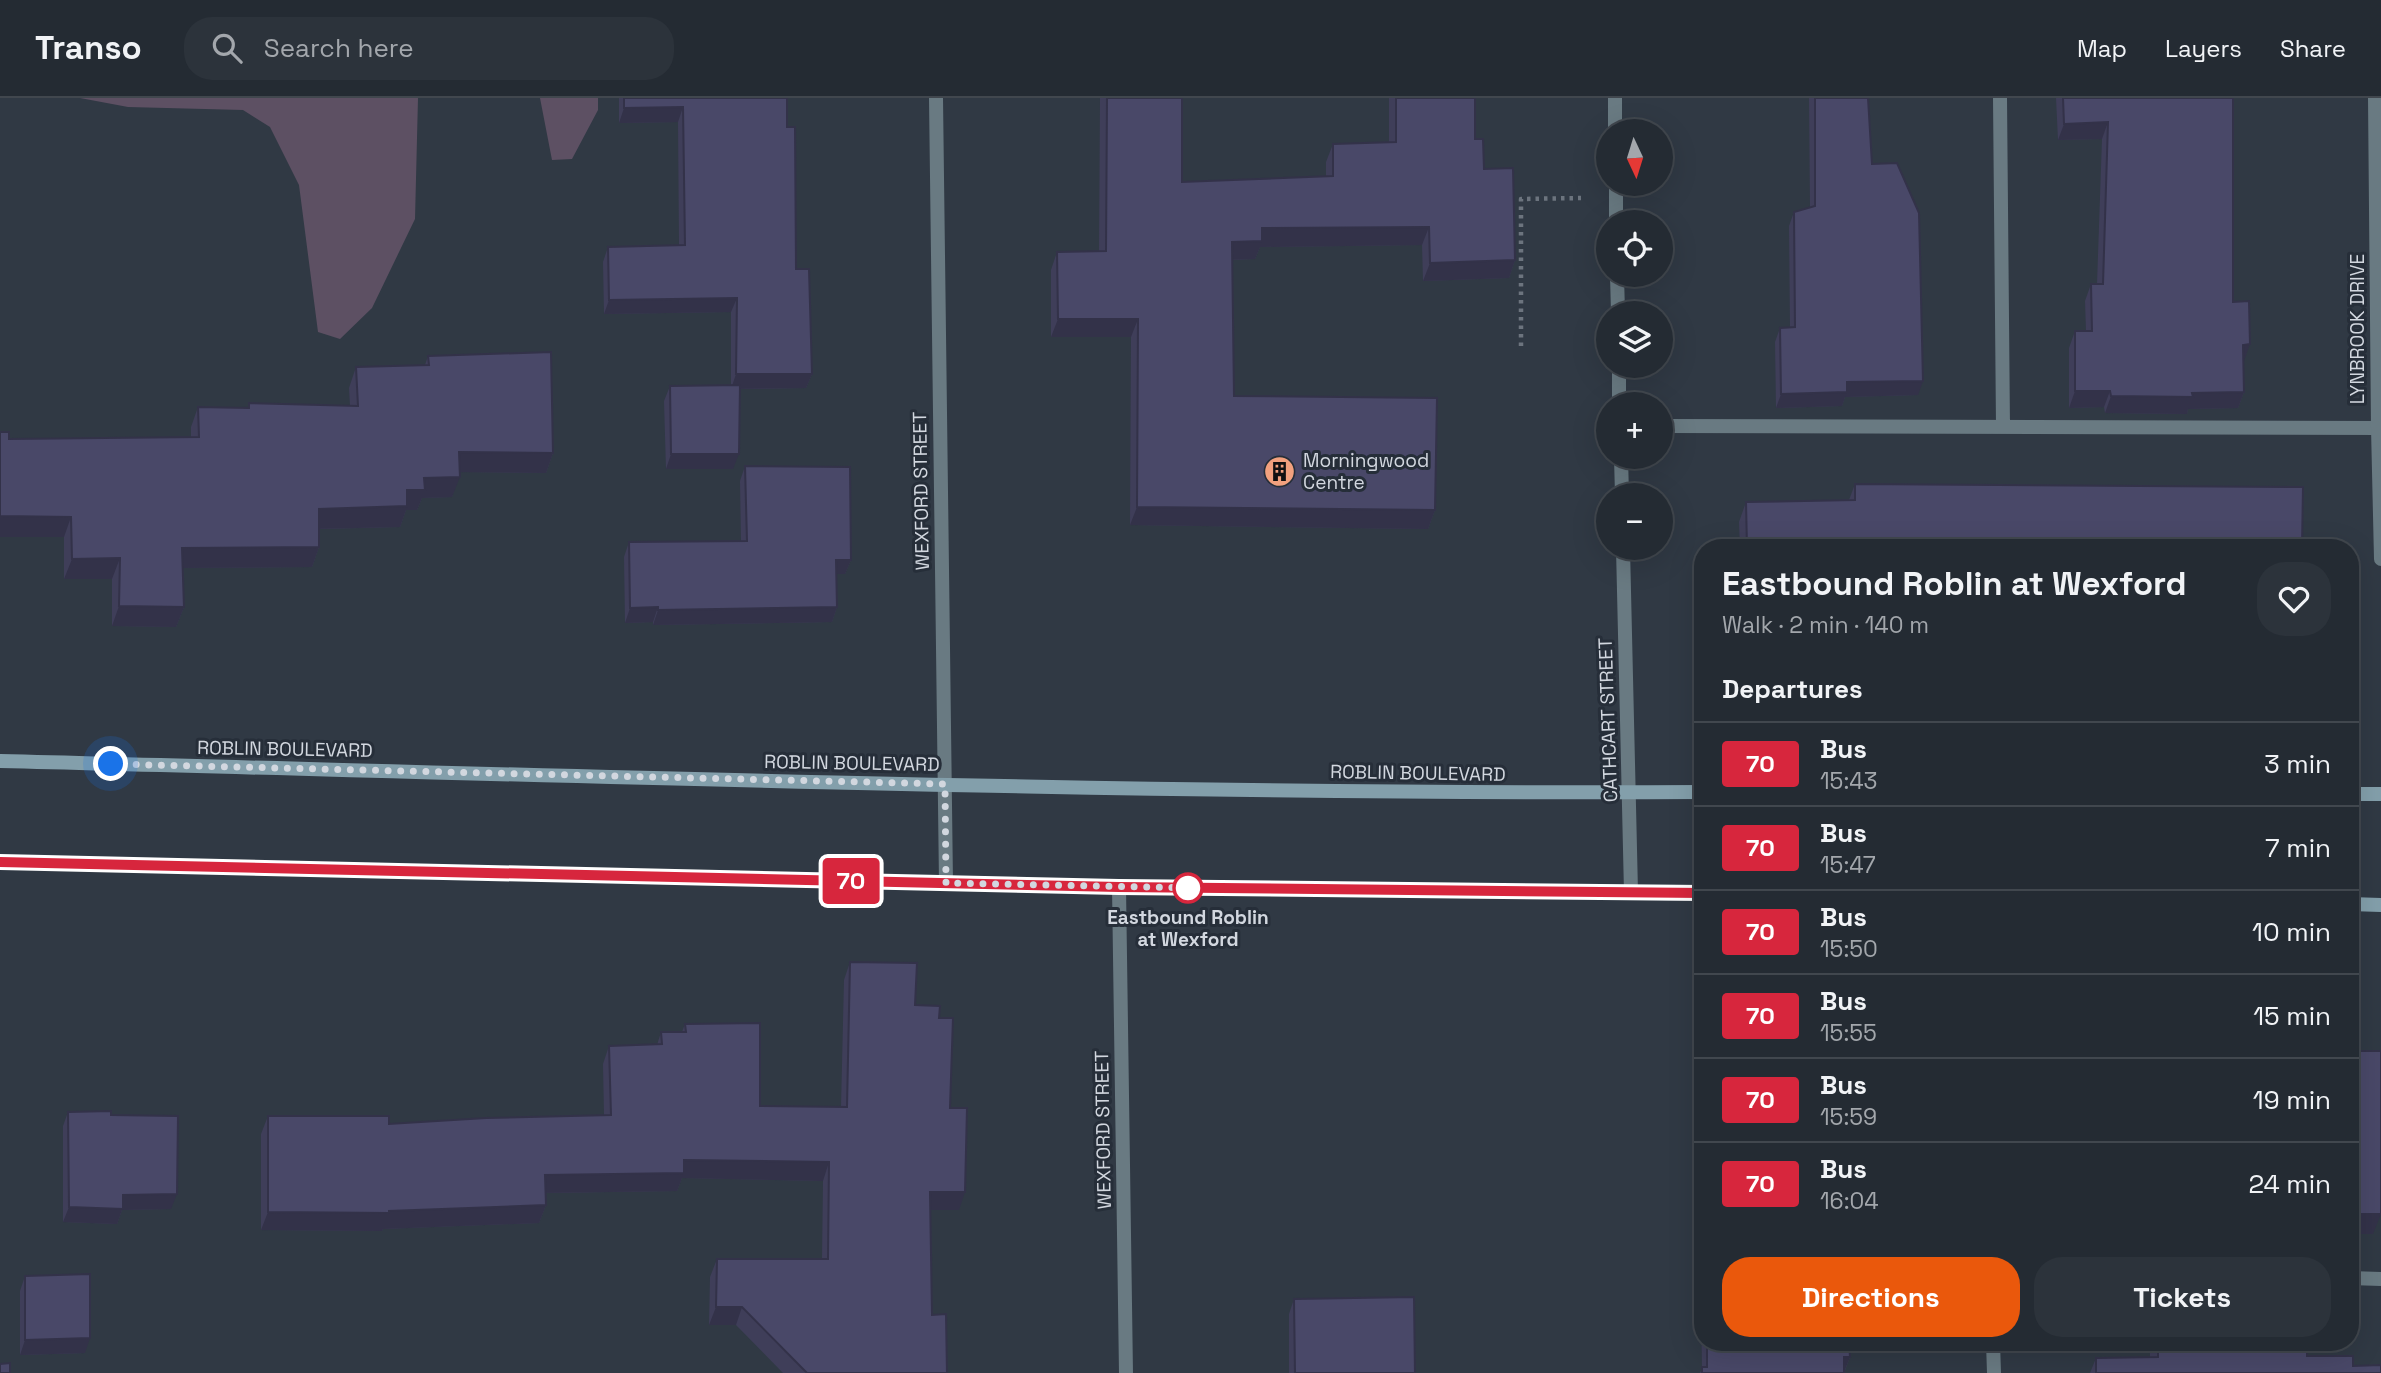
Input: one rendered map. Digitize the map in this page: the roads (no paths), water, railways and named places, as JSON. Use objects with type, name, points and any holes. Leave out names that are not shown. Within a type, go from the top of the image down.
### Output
[{"type":"main road","name":"ROBLIN BOULEVARD","points":[[0,761],[945,784],[1448,793],[1694,792]]},
{"type":"main road","points":[[2359,794],[2381,794]]},
{"type":"main road","points":[[0,862],[1119,887],[1694,893]]},
{"type":"main road","points":[[2359,904],[2381,905]]},
{"type":"street","name":"WEXFORD STREET","points":[[936,98],[946,883]]},
{"type":"street","points":[[1615,98],[1615,119]]},
{"type":"street","points":[[2000,98],[2003,427]]},
{"type":"street","name":"LYNBROOK DRIVE","points":[[2375,98],[2381,559]]},
{"type":"street","points":[[1673,426],[2379,428]]},
{"type":"street","name":"CATHCART STREET","points":[[1623,560],[1630,892]]},
{"type":"street","name":"WEXFORD STREET","points":[[1119,887],[1126,1373]]},
{"type":"street","points":[[2359,1278],[2381,1279]]},
{"type":"street","points":[[1993,1351],[1994,1373]]},
{"type":"place","name":"Morningwood Centre","points":[[1280,471]]},
{"type":"place","name":"Eastbound Roblin at Wexford","points":[[1188,888]]}]
